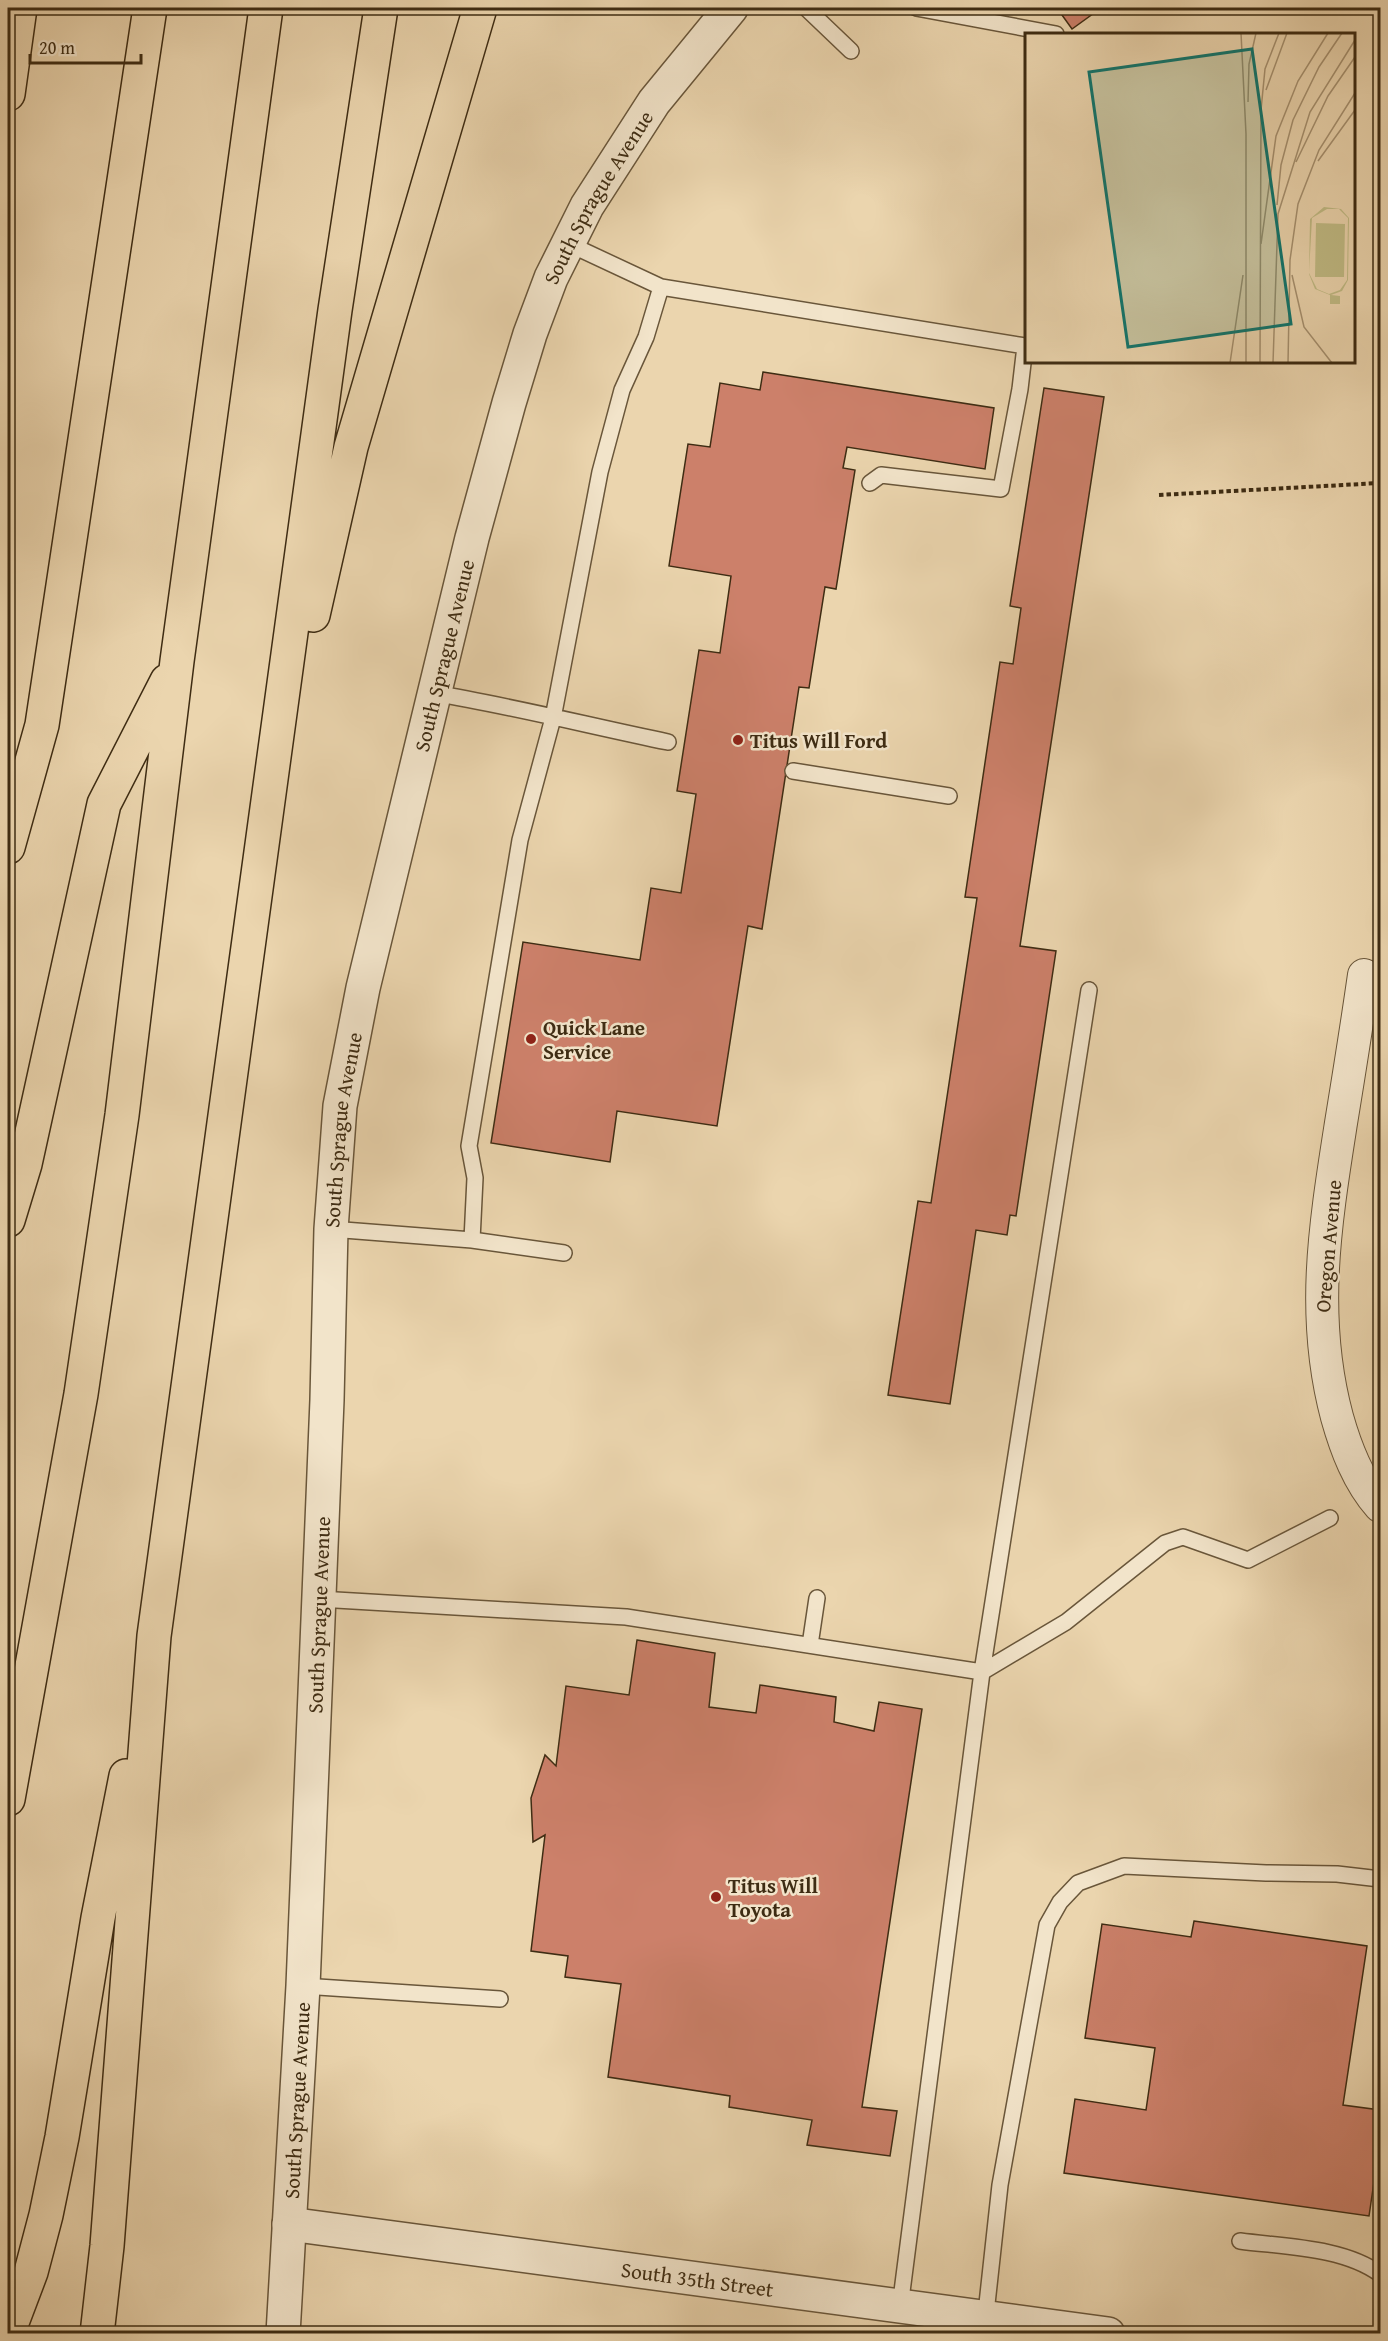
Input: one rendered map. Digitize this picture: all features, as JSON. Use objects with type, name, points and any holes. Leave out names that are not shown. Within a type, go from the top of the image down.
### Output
[{"type":"highway","points":[[8,94],[20,8]]},
{"type":"highway","points":[[8,847],[42,725],[150,8]]},
{"type":"highway","points":[[8,1799],[81,1394],[122,1115],[177,661],[267,8]]},
{"type":"highway","points":[[97,2334],[107,2246],[154,1636],[335,310],[381,8]]},
{"type":"highway","points":[[250,934],[283,757],[351,447],[480,8]]},
{"type":"highway","points":[[8,1220],[25,1164],[104,804],[177,661]]},
{"type":"highway","points":[[8,2333],[31,2272],[46,2216],[62,2137],[98,1918],[154,1636]]},
{"type":"street","name":"South Sprague Avenue","points":[[283,2334],[303,1986],[331,1229],[340,1106],[363,988],[433,693],[472,538],[530,334],[550,278],[587,206],[654,102],[731,8]]},
{"type":"street","name":"Oregon Avenue","points":[[1364,975],[1325,1236],[1322,1319],[1327,1372],[1340,1426],[1363,1486],[1380,1506]]},
{"type":"street","name":"South 35th Street","points":[[289,2224],[900,2307],[985,2325],[1108,2334]]},
{"type":"lane","points":[[806,8],[850,51]]},
{"type":"lane","points":[[916,8],[1051,33]]},
{"type":"lane","points":[[569,244],[661,286],[1025,346],[1020,389],[1000,489],[881,475],[870,483]]},
{"type":"lane","points":[[472,1240],[475,1178],[469,1146],[520,840],[553,718],[600,472],[622,390],[646,337],[661,286]]},
{"type":"lane","points":[[433,693],[490,703],[668,742]]},
{"type":"lane","points":[[793,771],[949,796]]},
{"type":"lane","points":[[900,2307],[982,1672],[1089,990]]},
{"type":"lane","points":[[331,1229],[472,1240],[564,1253]]},
{"type":"lane","points":[[319,1599],[626,1617],[982,1672],[1066,1622],[1165,1543],[1183,1537],[1248,1560],[1330,1518]]},
{"type":"lane","points":[[810,1645],[817,1599]]},
{"type":"lane","points":[[985,2325],[1000,2185],[1047,1925],[1060,1902],[1078,1883],[1124,1866],[1337,1874],[1380,1879]]},
{"type":"lane","points":[[303,1986],[500,1999]]},
{"type":"lane","points":[[1240,2241],[1343,2256],[1370,2267],[1380,2274]]},
{"type":"path","points":[[1159,495],[1380,483]]},
{"type":"building","points":[[1057,8],[1101,8],[1072,29]]},
{"type":"building","name":"Titus Will Ford","points":[[763,372],[994,408],[985,469],[847,447],[843,468],[855,470],[836,589],[825,587],[809,688],[799,687],[762,929],[748,926],[717,1126],[617,1111],[610,1162],[491,1143],[523,942],[640,960],[651,888],[681,893],[696,794],[677,791],[699,650],[720,653],[731,576],[669,566],[688,444],[710,447],[720,383],[760,390]]},
{"type":"building","points":[[1044,388],[1104,397],[1020,946],[1056,951],[1016,1216],[1010,1215],[1007,1235],[976,1230],[950,1404],[888,1395],[918,1201],[931,1203],[977,898],[965,897],[1000,662],[1013,664],[1021,608],[1010,606]]},
{"type":"building","name":"Titus Will Toyota","points":[[637,1640],[715,1653],[709,1707],[756,1713],[760,1685],[836,1697],[834,1722],[874,1731],[879,1702],[922,1709],[862,2107],[897,2111],[890,2156],[807,2145],[812,2120],[729,2107],[730,2096],[608,2077],[621,1984],[565,1977],[568,1956],[531,1951],[545,1835],[533,1842],[531,1798],[545,1755],[556,1766],[566,1686],[629,1695]]},
{"type":"building","points":[[1194,1921],[1367,1946],[1343,2105],[1380,2110],[1380,2141],[1369,2216],[1064,2173],[1075,2099],[1146,2110],[1155,2048],[1085,2038],[1102,1924],[1191,1937]]},
{"type":"place","name":"Titus Will Ford","points":[[738,740]]},
{"type":"place","name":"Quick Lane Service","points":[[531,1039]]},
{"type":"place","name":"Titus Will Toyota","points":[[716,1897]]}]
